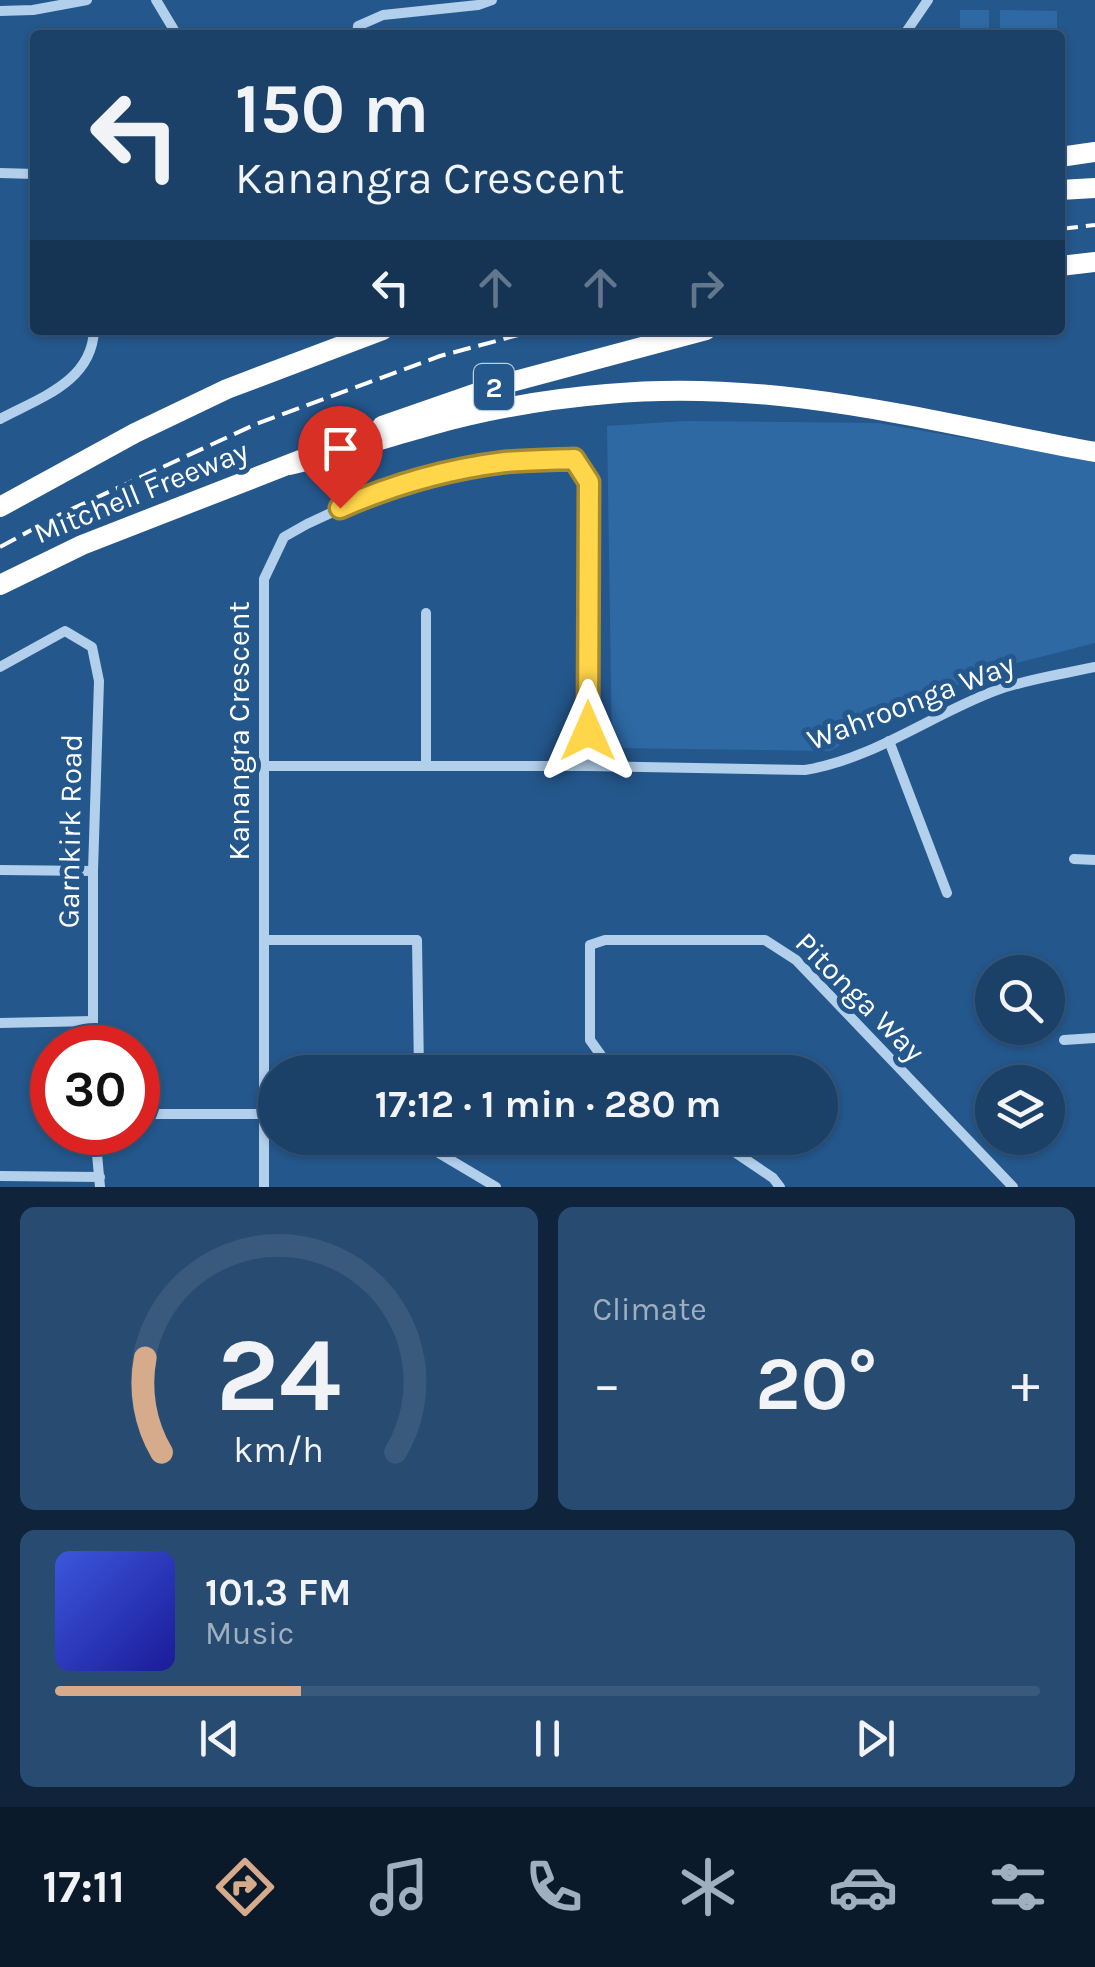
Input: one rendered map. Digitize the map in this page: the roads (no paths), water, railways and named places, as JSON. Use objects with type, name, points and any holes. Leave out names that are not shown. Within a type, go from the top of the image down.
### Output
[{"type":"highway","points":[[1065,156],[1095,152]]},
{"type":"highway","points":[[1065,190],[1095,188]]},
{"type":"highway","points":[[1065,265],[1095,262]]},
{"type":"highway","name":"Mitchell Freeway","points":[[0,507],[135,433],[227,389],[370,335]]},
{"type":"highway","name":"Mitchell Freeway","points":[[0,585],[82,545],[483,390],[687,335]]},
{"type":"highway","points":[[289,465],[430,425],[512,407],[606,394],[680,390],[838,402],[1095,452]]},
{"type":"street","points":[[0,11],[33,10],[87,0]]},
{"type":"street","points":[[156,0],[174,30]]},
{"type":"street","points":[[358,30],[358,26],[383,16],[492,0]]},
{"type":"street","points":[[907,30],[928,0]]},
{"type":"street","points":[[0,172],[30,174]]},
{"type":"street","points":[[0,420],[69,381],[86,362],[93,335]]},
{"type":"street","name":"Kanangra Crescent","points":[[264,1055],[264,579],[284,537],[374,493],[450,472],[506,462],[574,459],[589,482],[588,766]]},
{"type":"street","points":[[426,613],[426,766]]},
{"type":"street","name":"Garnkirk Road","points":[[0,667],[65,631],[92,647],[99,681],[93,1022]]},
{"type":"street","name":"Wahroonga Way","points":[[264,766],[805,770],[834,764],[998,690],[1095,667]]},
{"type":"street","points":[[889,741],[947,894]]},
{"type":"street","points":[[1074,859],[1095,860]]},
{"type":"street","points":[[0,870],[93,871]]},
{"type":"street","points":[[264,940],[417,940],[419,1055]]},
{"type":"street","name":"Pitonga Way","points":[[601,1055],[590,1040],[590,945],[605,940],[766,940],[796,960],[1013,1187]]},
{"type":"street","points":[[0,1023],[93,1022]]},
{"type":"street","points":[[1065,1040],[1095,1038]]},
{"type":"street","points":[[160,1114],[258,1114]]},
{"type":"street","points":[[0,1176],[100,1182],[97,1155]]},
{"type":"street","name":"Kanangra Crescent","points":[[264,1155],[264,1187]]},
{"type":"street","points":[[442,1155],[496,1187]]},
{"type":"street","points":[[739,1155],[780,1187]]},
{"type":"railway","points":[[1065,228],[1095,225]]},
{"type":"railway","points":[[0,547],[61,514],[256,424],[440,356],[518,335]]}]
